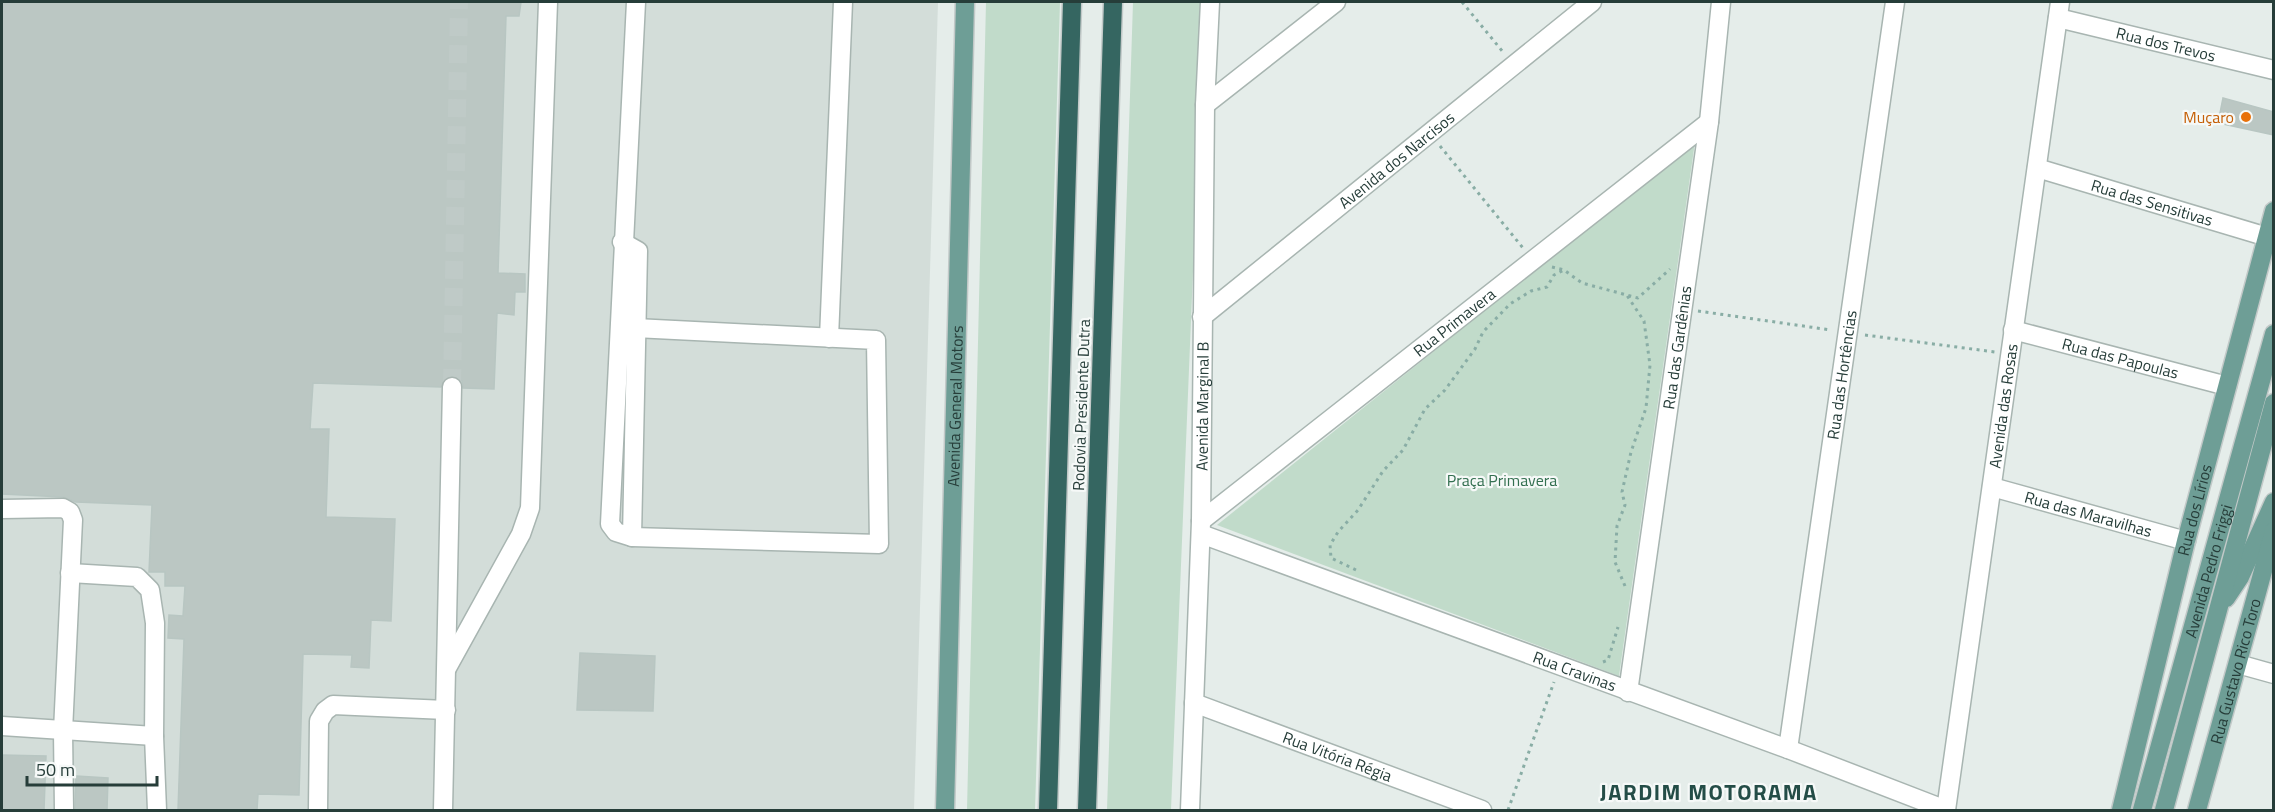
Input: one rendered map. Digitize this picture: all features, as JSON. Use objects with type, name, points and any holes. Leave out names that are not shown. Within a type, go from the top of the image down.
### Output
[{"type":"highway","name":"Rodovia Presidente Dutra","points":[[1048,810],[1071,2]]},
{"type":"highway","name":"Rodovia Presidente Dutra","points":[[1088,810],[1113,2]]},
{"type":"main road","name":"Avenida General Motors","points":[[945,810],[965,2]]},
{"type":"main road","name":"Rua dos Lírios","points":[[2121,810],[2186,541],[2227,386],[2270,238],[2274,211]]},
{"type":"main road","name":"Avenida Pedro Friggi","points":[[2142,810],[2274,334]]},
{"type":"main road","name":"Avenida Pedro Friggi","points":[[2164,810],[2274,403]]},
{"type":"main road","points":[[2216,615],[2240,577],[2274,501]]},
{"type":"main road","name":"Rua Gustavo Rico Toro","points":[[2197,810],[2274,531]]},
{"type":"street","points":[[447,668],[521,534],[530,508],[548,2]]},
{"type":"street","points":[[635,328],[876,340],[879,544],[632,537],[616,532],[610,524],[622,243],[636,2]]},
{"type":"street","points":[[829,338],[843,2]]},
{"type":"street","name":"Avenida Marginal B","points":[[1190,810],[1201,528],[1205,105],[1210,2]]},
{"type":"street","points":[[1205,105],[1336,2]]},
{"type":"street","name":"Avenida dos Narcisos","points":[[1202,317],[1592,2]]},
{"type":"street","name":"Rua das Gardênias","points":[[1628,692],[1709,122],[1721,2]]},
{"type":"street","name":"Rua das Hortências","points":[[1788,749],[1895,2]]},
{"type":"street","name":"Rua dos Trevos","points":[[2059,10],[2274,70]]},
{"type":"street","name":"Avenida das Rosas","points":[[1946,810],[2059,10]]},
{"type":"street","name":"Rua Primavera","points":[[1201,528],[1709,122]]},
{"type":"street","name":"Rua das Sensitivas","points":[[2037,168],[2270,238]]},
{"type":"street","points":[[622,243],[638,251],[632,537]]},
{"type":"street","name":"Rua das Papoulas","points":[[2013,330],[2227,386]]},
{"type":"street","points":[[443,810],[452,387]]},
{"type":"street","name":"Rua das Maravilhas","points":[[1992,487],[2186,541]]},
{"type":"street","points":[[2,509],[63,508],[70,512],[73,520],[63,731],[64,810]]},
{"type":"street","name":"Rua Cravinas","points":[[1201,528],[1560,667],[1788,749],[1946,810]]},
{"type":"street","points":[[70,573],[136,577],[150,590],[155,623],[154,736],[157,810]]},
{"type":"street","points":[[2238,664],[2274,674]]},
{"type":"street","name":"Rua Vitória Régia","points":[[1194,704],[1482,810]]},
{"type":"street","points":[[318,810],[319,722],[325,711],[333,705],[446,710]]},
{"type":"street","points":[[2,726],[154,736]]},
{"type":"path","points":[[1462,2],[1514,65]]},
{"type":"path","points":[[1430,133],[1534,262],[1564,270],[1582,283],[1638,297],[1690,251]]},
{"type":"path","points":[[1357,571],[1331,558],[1329,545],[1358,510],[1383,471],[1402,450],[1425,409],[1445,390],[1475,349],[1483,332],[1510,304],[1531,291],[1546,287],[1554,274],[1564,270]]},
{"type":"path","points":[[1626,294],[1627,300],[1644,321],[1650,364],[1646,408],[1631,452],[1622,492],[1625,506],[1617,526],[1615,562],[1628,592]]},
{"type":"path","points":[[1596,660],[1605,663],[1608,660],[1620,621]]},
{"type":"path","points":[[1509,810],[1560,667]]},
{"type":"shaded area","points":[[2,2],[938,2],[914,810],[2,810]]},
{"type":"green space","points":[[986,2],[1060,2],[1035,810],[967,810]]},
{"type":"green space","points":[[1133,2],[1204,2],[1171,810],[1107,810]]},
{"type":"green space","name":"Praça Primavera","points":[[1695,142],[1619,676],[1217,525]]},
{"type":"building","points":[[2,2],[521,2],[519,16],[506,16],[498,273],[525,274],[525,292],[515,292],[514,315],[497,313],[494,389],[463,388],[462,381],[453,376],[446,377],[441,387],[313,383],[310,429],[329,429],[326,517],[395,519],[391,621],[371,620],[369,668],[351,667],[352,655],[303,654],[299,795],[258,794],[257,810],[178,810],[184,639],[168,638],[169,615],[183,616],[185,586],[165,586],[165,572],[149,572],[152,505],[76,502],[63,497],[2,494]]},
{"type":"building","name":"Muçaro","points":[[2223,98],[2274,112],[2274,135],[2218,123]]},
{"type":"building","points":[[580,653],[655,656],[653,711],[577,710]]},
{"type":"building","points":[[2,755],[46,756],[44,810],[2,810]]},
{"type":"building","points":[[76,776],[108,778],[107,810],[75,810]]},
{"type":"tunnel","points":[[452,387],[459,2]]},
{"type":"place","name":"Muçaro","points":[[2246,117]]},
{"type":"district","name":"JARDIM MOTORAMA","points":[[1709,792]]}]
